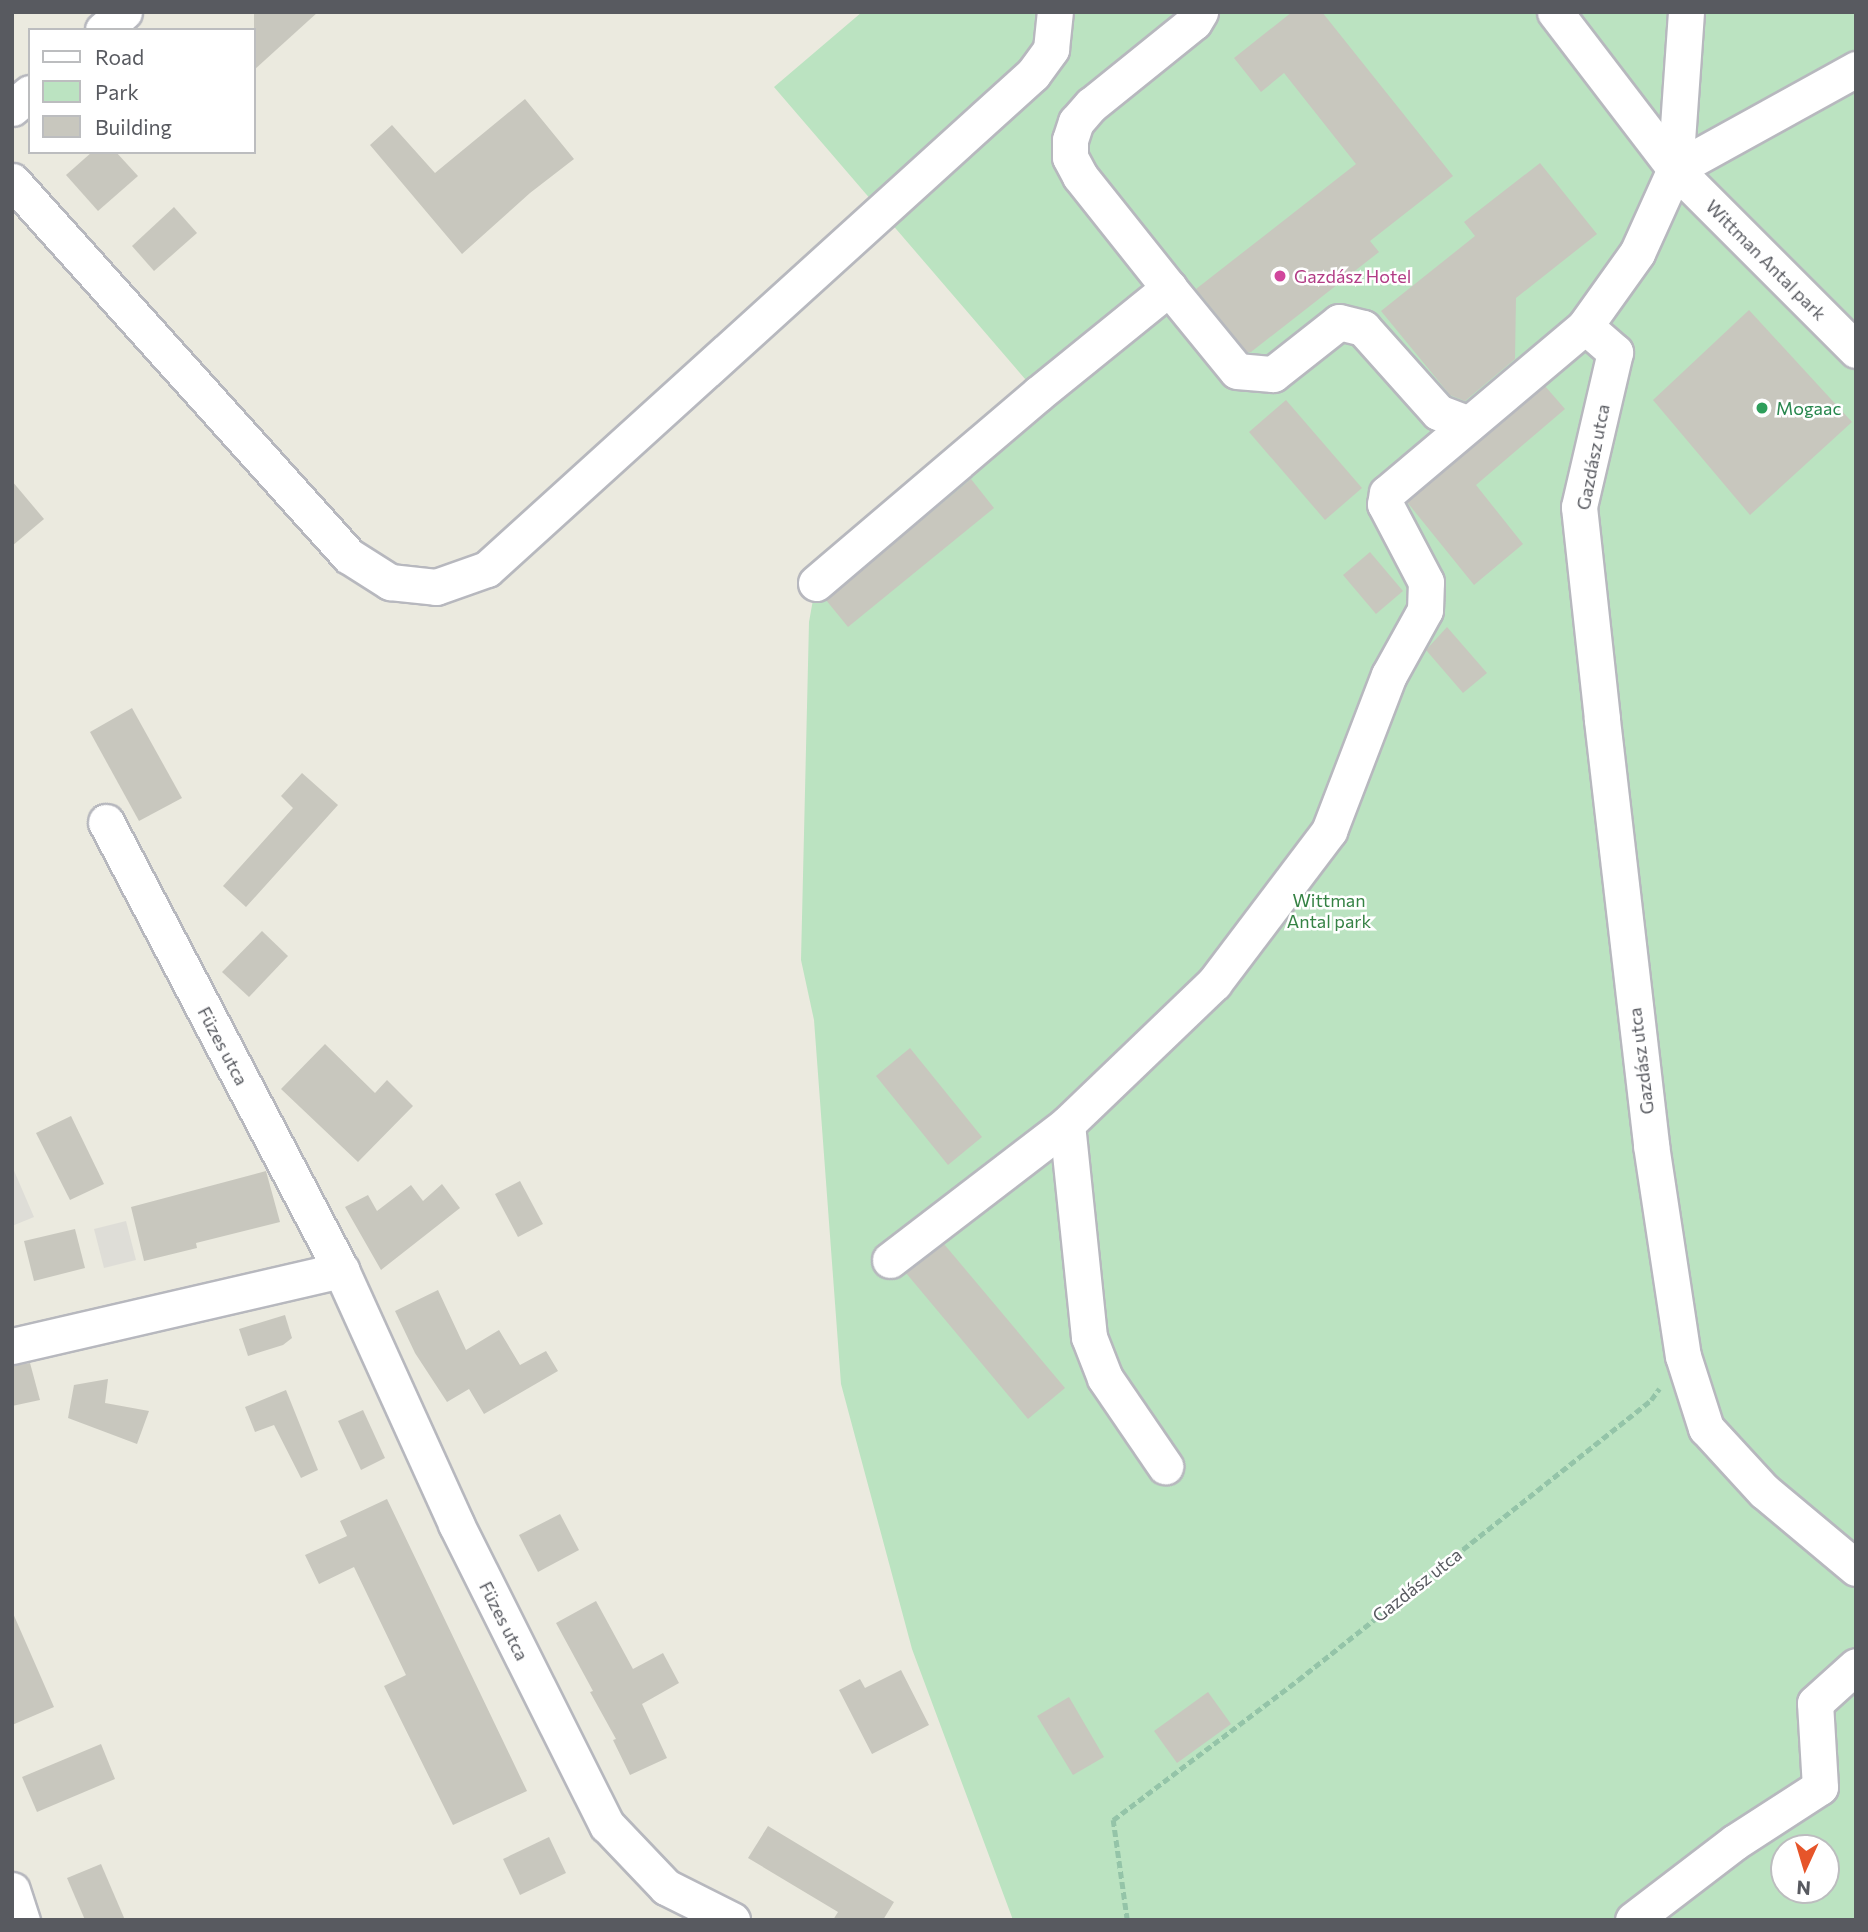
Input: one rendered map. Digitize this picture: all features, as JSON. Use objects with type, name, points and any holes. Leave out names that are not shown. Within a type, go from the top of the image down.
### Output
[{"type":"street","points":[[105,28],[124,12]]},
{"type":"street","points":[[12,181],[349,556],[390,582],[436,587],[487,569],[1033,74],[1051,49],[1055,12]]},
{"type":"street","points":[[1200,12],[1194,22],[1091,105],[1076,122],[1070,140],[1070,157],[1080,176],[1237,371],[1273,374],[1339,322],[1363,328],[1438,412],[1469,424]]},
{"type":"street","points":[[1555,12],[1675,169]]},
{"type":"street","points":[[890,1260],[1067,1124],[1214,983],[1329,831],[1389,675],[1425,610],[1426,582],[1385,504],[1387,493],[1585,326],[1637,253],[1675,169],[1686,12]]},
{"type":"street","points":[[1675,169],[1856,69]]},
{"type":"street","points":[[12,108],[28,95]]},
{"type":"street","name":"Wittman Antal park","points":[[1675,169],[1856,350]]},
{"type":"street","points":[[816,583],[1038,394],[1169,288]]},
{"type":"street","name":"Gazdász utca","points":[[1585,326],[1615,352],[1579,507],[1651,1145],[1683,1356]]},
{"type":"street","name":"Füzes utca","points":[[106,822],[341,1269],[456,1524],[607,1825],[666,1887],[732,1920]]},
{"type":"street","points":[[1067,1124],[1089,1337],[1105,1378],[1165,1466]]},
{"type":"street","points":[[12,1346],[341,1269]]},
{"type":"street","points":[[1683,1356],[1706,1428],[1764,1491],[1856,1568]]},
{"type":"street","points":[[1633,1920],[1735,1842],[1820,1787],[1815,1703],[1856,1666]]},
{"type":"street","points":[[12,1890],[22,1920]]},
{"type":"path","name":"Gazdász utca","points":[[1128,1920],[1113,1820],[1298,1679],[1651,1400],[1683,1356]]},
{"type":"shaded area","points":[[12,1166],[34,1217],[12,1226]]},
{"type":"shaded area","points":[[126,1221],[136,1260],[104,1268],[94,1229]]},
{"type":"green space","name":"Wittman Antal park","points":[[862,12],[1856,12],[1856,1920],[1013,1920],[912,1649],[841,1384],[814,1020],[801,960],[809,622],[816,583],[1038,394],[774,87]]},
{"type":"building","points":[[254,12],[318,12],[256,68]]},
{"type":"building","points":[[1292,12],[1322,12],[1453,176],[1370,241],[1379,252],[1251,352],[1247,352],[1196,289],[1356,164],[1284,73],[1261,92],[1234,58]]},
{"type":"building","points":[[525,99],[574,159],[530,193],[462,254],[370,145],[392,125],[435,173]]},
{"type":"building","points":[[90,154],[118,154],[138,176],[98,211],[66,175]]},
{"type":"building","points":[[1540,163],[1597,234],[1516,298],[1515,359],[1465,401],[1450,395],[1381,311],[1475,236],[1464,222]]},
{"type":"building","points":[[174,207],[197,233],[154,271],[132,246]]},
{"type":"building","points":[[1749,310],[1852,422],[1750,515],[1653,400]]},
{"type":"building","points":[[1545,386],[1565,409],[1476,485],[1523,544],[1474,585],[1407,502]]},
{"type":"building","points":[[1286,400],[1362,488],[1325,520],[1249,432]]},
{"type":"building","points":[[971,479],[994,508],[848,627],[826,600]]},
{"type":"building","points":[[12,481],[44,519],[12,546]]},
{"type":"building","points":[[1370,552],[1403,591],[1376,614],[1343,575]]},
{"type":"building","points":[[1447,627],[1487,673],[1463,693],[1426,650]]},
{"type":"building","points":[[132,708],[182,798],[139,821],[90,732]]},
{"type":"building","points":[[302,773],[338,805],[246,907],[223,886],[293,808],[281,796]]},
{"type":"building","points":[[262,931],[288,956],[249,997],[222,972]]},
{"type":"building","points":[[325,1044],[375,1093],[387,1080],[413,1106],[358,1162],[281,1089]]},
{"type":"building","points":[[910,1048],[982,1137],[948,1165],[876,1076]]},
{"type":"building","points":[[71,1116],[104,1184],[70,1200],[36,1133]]},
{"type":"building","points":[[266,1171],[280,1222],[196,1243],[197,1248],[144,1261],[131,1207]]},
{"type":"building","points":[[520,1181],[543,1224],[518,1237],[495,1194]]},
{"type":"building","points":[[442,1184],[460,1208],[381,1270],[345,1207],[368,1195],[377,1211],[411,1185],[423,1201]]},
{"type":"building","points":[[75,1229],[85,1268],[34,1281],[24,1241]]},
{"type":"building","points":[[944,1244],[1065,1388],[1028,1419],[906,1273]]},
{"type":"building","points":[[438,1290],[466,1350],[499,1330],[520,1365],[546,1351],[558,1371],[484,1414],[469,1389],[447,1402],[415,1353],[395,1311]]},
{"type":"building","points":[[285,1315],[292,1338],[283,1345],[248,1356],[239,1329]]},
{"type":"building","points":[[30,1363],[40,1400],[12,1406],[12,1366]]},
{"type":"building","points":[[108,1379],[105,1403],[149,1411],[137,1444],[68,1418],[74,1385]]},
{"type":"building","points":[[286,1390],[318,1470],[301,1478],[274,1425],[255,1432],[245,1407]]},
{"type":"building","points":[[363,1410],[385,1458],[361,1470],[338,1421]]},
{"type":"building","points":[[387,1499],[527,1791],[453,1825],[384,1686],[406,1675],[354,1567],[319,1584],[305,1555],[347,1536],[340,1521]]},
{"type":"building","points":[[560,1514],[579,1550],[538,1572],[519,1535]]},
{"type":"building","points":[[596,1601],[633,1669],[663,1653],[679,1683],[642,1704],[667,1758],[630,1775],[613,1740],[616,1739],[590,1692],[593,1691],[556,1623]]},
{"type":"building","points":[[12,1611],[54,1707],[12,1725]]},
{"type":"building","points":[[901,1670],[929,1725],[872,1754],[839,1690],[860,1679],[865,1688]]},
{"type":"building","points":[[1208,1692],[1231,1724],[1177,1763],[1154,1731]]},
{"type":"building","points":[[1069,1697],[1104,1757],[1073,1775],[1037,1716]]},
{"type":"building","points":[[101,1744],[115,1779],[37,1812],[22,1777]]},
{"type":"building","points":[[768,1826],[894,1902],[883,1920],[833,1920],[838,1912],[748,1858]]},
{"type":"building","points":[[549,1837],[566,1873],[520,1895],[503,1859]]},
{"type":"building","points":[[101,1864],[125,1920],[85,1920],[67,1878]]},
{"type":"place","name":"Gazdász Hotel","points":[[1280,276]]},
{"type":"place","name":"Mogaac","points":[[1762,408]]}]
